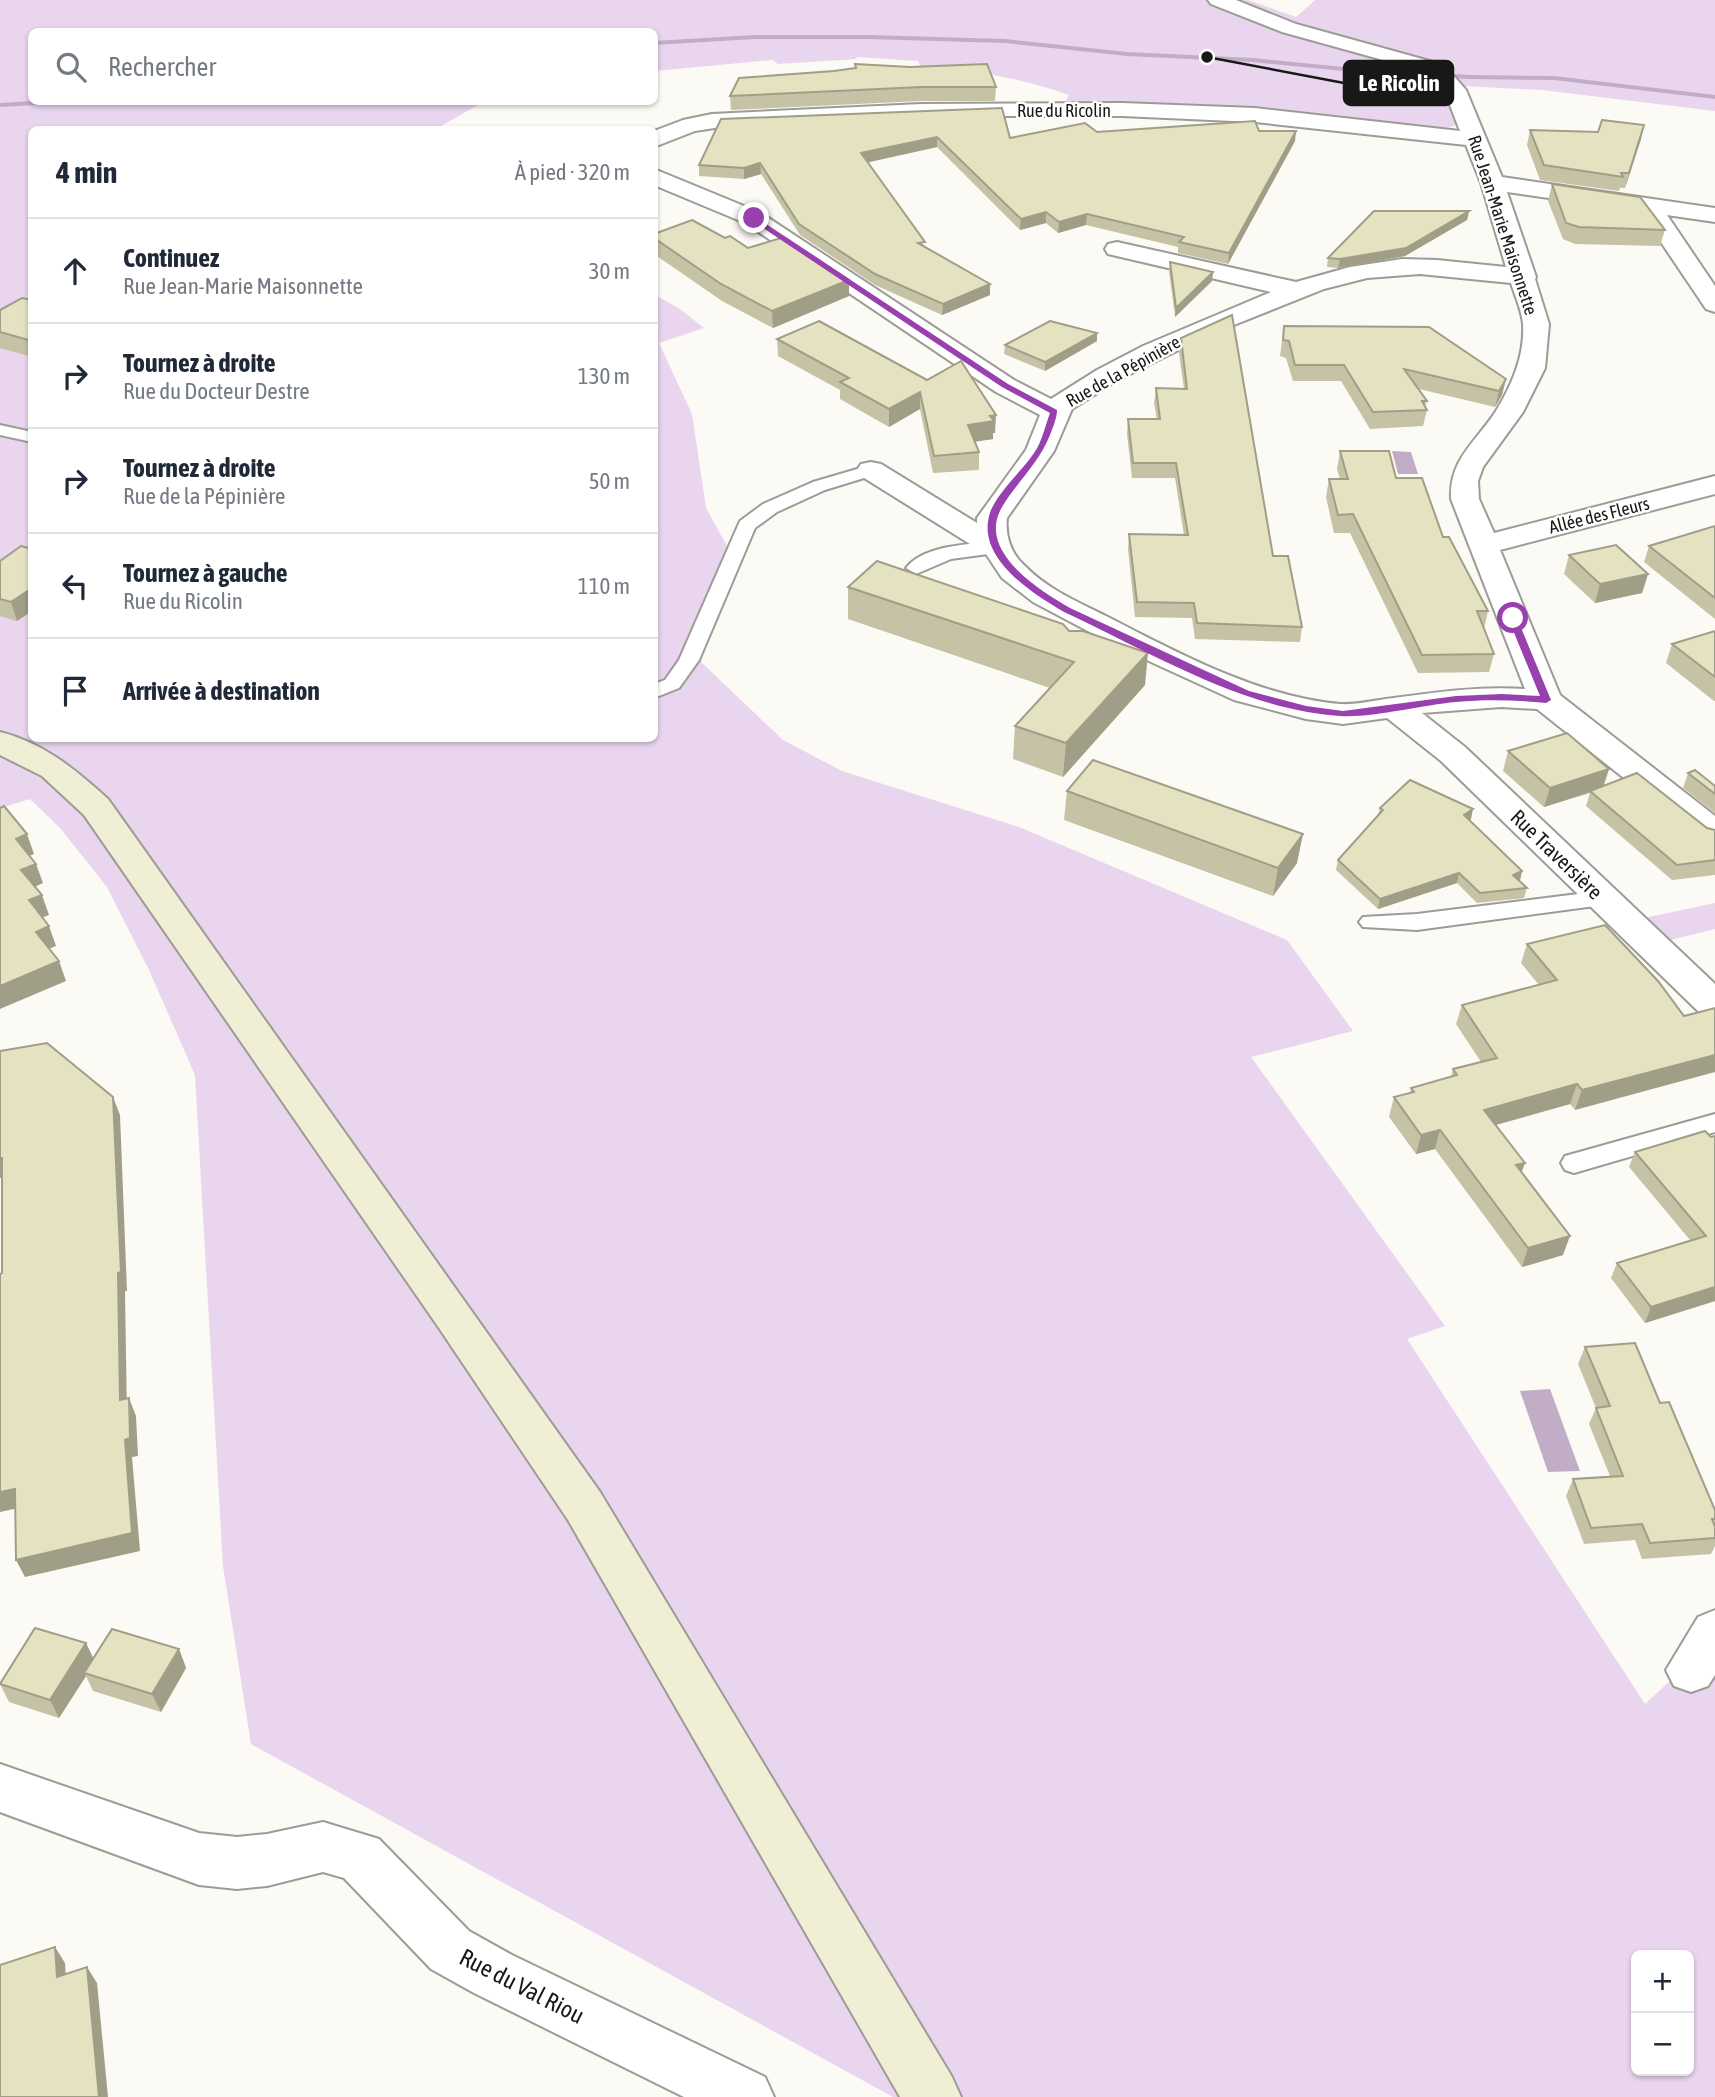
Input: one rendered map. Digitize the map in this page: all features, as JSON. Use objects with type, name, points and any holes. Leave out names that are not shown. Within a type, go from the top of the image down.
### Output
[{"type":"main road","points":[[0,742],[54,769],[96,807],[454,1315],[584,1506],[932,2097]]},
{"type":"street","name":"Rue Jean-Marie Maisonnette","points":[[1219,0],[1289,28],[1446,80],[1476,139],[1493,183],[1524,277],[1536,324],[1532,368],[1509,412],[1469,467],[1464,481],[1465,499],[1546,700],[1715,833]]},
{"type":"street","name":"Rue du Ricolin","points":[[658,137],[664,133],[695,125],[771,117],[881,111],[1130,110],[1226,113],[1476,139]]},
{"type":"street","points":[[658,178],[754,218],[1005,386],[1055,412]]},
{"type":"street","points":[[1493,183],[1715,215]]},
{"type":"street","points":[[1648,205],[1715,304]]},
{"type":"street","name":"Rue de la Pépinière","points":[[1117,249],[1297,290]]},
{"type":"street","name":"Rue de la Pépinière","points":[[996,548],[991,529],[992,518],[1040,451],[1055,412],[1074,395],[1180,338],[1297,290],[1347,275],[1385,268],[1418,267],[1524,277]]},
{"type":"street","points":[[871,470],[996,548],[1025,583],[1098,632],[1276,703],[1343,714],[1456,699],[1502,697],[1546,700]]},
{"type":"street","name":"Allée des Fleurs","points":[[1483,545],[1715,485]]},
{"type":"street","name":"Rue Traversière","points":[[1394,707],[1453,754],[1715,1006]]},
{"type":"street","name":"Rue du Val Riou","points":[[0,1788],[199,1859],[237,1863],[267,1860],[323,1847],[360,1857],[450,1950],[492,1974],[745,2097]]},
{"type":"lane","points":[[0,430],[28,436]]},
{"type":"lane","points":[[658,690],[672,684],[689,660],[747,524],[770,508],[818,486],[871,470]]},
{"type":"lane","points":[[916,568],[934,556],[946,553],[996,548]]},
{"type":"lane","points":[[1371,922],[1416,922],[1602,898]]},
{"type":"lane","points":[[1574,1163],[1715,1123]]},
{"type":"shaded area","points":[[0,0],[1248,0],[1296,17],[1315,0],[1715,0],[1715,111],[1542,90],[1444,85],[1460,125],[1444,128],[1063,105],[1069,95],[1051,89],[996,76],[920,66],[918,61],[856,57],[857,59],[778,64],[773,60],[658,71],[658,28],[28,28],[28,105],[478,105],[441,126],[28,126],[28,742],[658,742],[658,297],[680,309],[704,328],[659,343],[692,414],[706,508],[727,546],[701,662],[783,740],[842,771],[1019,827],[1287,940],[1353,1031],[1251,1057],[1445,1326],[1407,1339],[1645,1704],[1715,1639],[1715,2097],[893,2097],[251,1744],[223,1566],[195,1075],[149,970],[107,887],[60,828],[30,799],[0,808]]},
{"type":"shaded area","points":[[1392,451],[1411,452],[1418,474],[1398,474]]},
{"type":"shaded area","points":[[1715,903],[1715,929],[1666,941],[1644,918]]},
{"type":"shaded area","points":[[1550,1389],[1580,1471],[1548,1472],[1520,1391]]},
{"type":"building","points":[[855,64],[910,67],[987,64],[996,87],[921,87],[730,96],[739,78],[834,71],[856,68]]},
{"type":"building","points":[[1002,108],[1010,138],[1085,123],[1097,132],[1255,121],[1259,131],[1296,131],[1229,253],[1179,242],[1184,237],[1087,214],[1059,222],[1046,212],[1021,219],[937,137],[861,153],[925,242],[918,243],[990,284],[943,304],[875,274],[799,224],[760,163],[744,168],[699,165],[721,119]]},
{"type":"building","points":[[1602,120],[1644,125],[1629,173],[1621,173],[1623,177],[1544,165],[1530,130],[1598,132]]},
{"type":"building","points":[[1552,184],[1640,197],[1665,230],[1579,227],[1566,223]]},
{"type":"building","points":[[1374,211],[1469,211],[1406,248],[1340,259],[1328,258]]},
{"type":"building","points":[[692,220],[725,238],[730,236],[748,248],[784,237],[849,280],[772,311],[721,284],[658,241],[658,233]]},
{"type":"building","points":[[1170,262],[1213,272],[1176,308]]},
{"type":"building","points":[[22,298],[28,299],[28,340],[0,332],[0,310]]},
{"type":"building","points":[[1232,315],[1273,556],[1288,556],[1302,627],[1197,623],[1194,603],[1137,602],[1129,534],[1188,535],[1176,463],[1133,463],[1128,419],[1160,419],[1156,388],[1187,389],[1181,338]]},
{"type":"building","points":[[819,321],[927,380],[961,361],[996,415],[990,416],[994,421],[968,425],[979,452],[934,456],[920,392],[889,409],[840,382],[849,378],[777,339]]},
{"type":"building","points":[[1050,321],[1097,333],[1045,362],[1005,345]]},
{"type":"building","points":[[1284,326],[1429,327],[1506,379],[1499,391],[1404,369],[1427,401],[1422,401],[1427,410],[1373,412],[1344,365],[1295,365],[1289,341],[1283,340]]},
{"type":"building","points":[[1340,451],[1389,451],[1396,478],[1422,478],[1443,537],[1449,537],[1488,611],[1477,611],[1494,654],[1422,655],[1353,514],[1338,515],[1329,479],[1348,479]]},
{"type":"building","points":[[1715,526],[1715,598],[1649,546]]},
{"type":"building","points":[[1616,545],[1648,574],[1600,584],[1569,555]]},
{"type":"building","points":[[21,546],[28,548],[28,591],[11,602],[0,599],[0,561]]},
{"type":"building","points":[[877,561],[1063,624],[1069,631],[1083,631],[1148,653],[1066,743],[1015,726],[1074,662],[848,587]]},
{"type":"building","points":[[1715,631],[1715,677],[1672,644]]},
{"type":"building","points":[[1567,733],[1609,769],[1550,788],[1508,751]]},
{"type":"building","points":[[1093,760],[1303,834],[1278,868],[1067,791]]},
{"type":"building","points":[[1695,770],[1715,786],[1715,794],[1688,773]]},
{"type":"building","points":[[1637,773],[1707,828],[1715,830],[1715,860],[1677,865],[1590,791]]},
{"type":"building","points":[[1410,780],[1473,809],[1464,815],[1522,871],[1513,875],[1527,888],[1480,893],[1459,873],[1380,899],[1338,860],[1383,810],[1380,808]]},
{"type":"building","points":[[4,806],[27,834],[16,839],[36,864],[21,870],[42,895],[29,900],[49,926],[36,932],[59,961],[0,986],[0,808]]},
{"type":"building","points":[[1605,925],[1658,981],[1684,1016],[1715,1008],[1715,1055],[1582,1090],[1577,1084],[1484,1110],[1525,1163],[1516,1165],[1570,1236],[1528,1248],[1440,1130],[1421,1135],[1394,1097],[1414,1092],[1411,1088],[1457,1075],[1453,1069],[1497,1058],[1462,1005],[1557,980],[1527,944]]},
{"type":"building","points":[[47,1043],[113,1097],[121,1272],[118,1273],[120,1400],[129,1398],[130,1438],[125,1440],[132,1533],[16,1560],[15,1489],[0,1492],[0,1051]]},
{"type":"building","points":[[1705,1131],[1711,1137],[1715,1136],[1715,1287],[1651,1307],[1617,1263],[1706,1236],[1635,1152]]},
{"type":"building","points":[[1635,1343],[1660,1403],[1669,1402],[1715,1510],[1715,1519],[1712,1519],[1715,1538],[1650,1543],[1642,1524],[1591,1528],[1573,1479],[1623,1476],[1596,1408],[1610,1406],[1585,1347]]},
{"type":"building","points":[[35,1628],[86,1643],[50,1700],[0,1684]]},
{"type":"building","points":[[112,1629],[179,1649],[152,1694],[84,1673]]},
{"type":"building","points":[[55,1947],[57,1977],[87,1967],[99,2097],[0,2097],[0,1965]]},
{"type":"waterway","points":[[658,43],[755,37],[1005,41],[1127,54],[1253,60],[1374,72],[1554,78],[1715,97]]},
{"type":"waterway","points":[[0,105],[28,103]]},
{"type":"place","name":"Le Ricolin","points":[[1207,57]]},
{"type":"route","points":[[754,218],[1005,386],[1055,412],[1040,451],[996,509],[991,529],[996,548],[1013,572],[1067,610],[1184,667],[1245,693],[1276,703],[1343,714],[1456,699],[1502,697],[1546,700],[1513,618]]}]
